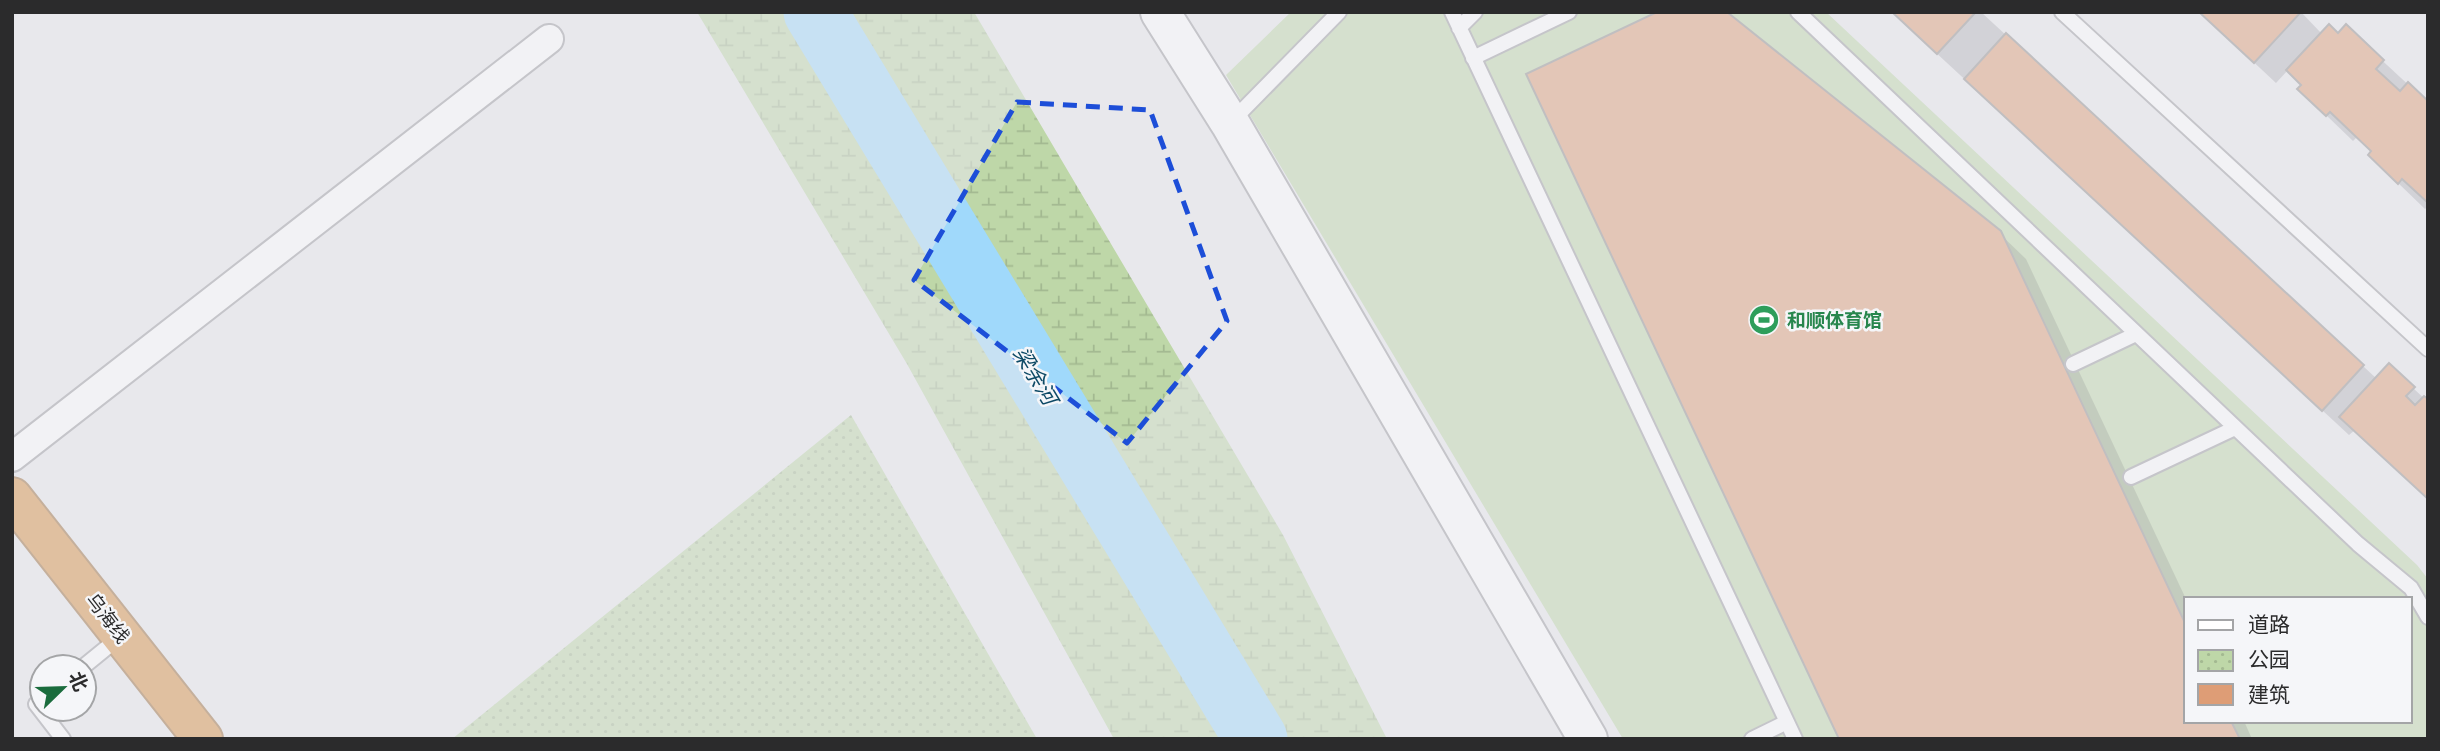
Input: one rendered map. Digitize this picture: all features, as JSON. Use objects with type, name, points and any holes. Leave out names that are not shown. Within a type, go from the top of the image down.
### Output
[{"type":"highway","name":"乌海线","points":[[12,497],[203,739]]},
{"type":"main road","points":[[1160,12],[1230,123],[1588,739]]},
{"type":"street","points":[[12,457],[549,39]]},
{"type":"lane","points":[[1230,123],[1339,12]]},
{"type":"lane","points":[[1452,12],[1795,739]]},
{"type":"lane","points":[[1459,27],[1475,12]]},
{"type":"lane","points":[[1473,58],[1569,12]]},
{"type":"lane","points":[[1798,12],[2358,544],[2411,588],[2428,617]]},
{"type":"lane","points":[[2062,12],[2428,349]]},
{"type":"lane","points":[[2073,363],[2136,334]]},
{"type":"lane","points":[[2131,477],[2235,428]]},
{"type":"lane","points":[[98,655],[122,635]]},
{"type":"lane","points":[[1752,739],[1787,722]]},
{"type":"lane","points":[[51,723],[64,739]]},
{"type":"highlighted area","points":[[1017,102],[1150,110],[1227,321],[1127,443],[914,280]]},
{"type":"green space","points":[[697,12],[974,12],[1283,535],[1387,739],[1114,739],[907,364]]},
{"type":"green space","name":"和顺体育馆","points":[[1291,12],[1826,12],[2417,565],[2428,579],[2428,739],[1623,739],[1226,75]]},
{"type":"green space","points":[[851,415],[1037,739],[452,739]]},
{"type":"building","points":[[1657,12],[1727,12],[2001,231],[2184,621],[2184,723],[2232,723],[2240,739],[1839,739],[1526,74]]},
{"type":"building","points":[[1892,12],[1976,12],[1937,54]]},
{"type":"building","points":[[2199,12],[2301,12],[2254,63]]},
{"type":"building","points":[[2329,24],[2338,33],[2346,24],[2384,60],[2376,69],[2400,91],[2408,82],[2428,101],[2428,203],[2402,179],[2398,184],[2368,155],[2371,151],[2330,112],[2326,116],[2297,89],[2301,85],[2286,70]]},
{"type":"building","points":[[2006,33],[2364,365],[2322,411],[1964,79]]},
{"type":"building","points":[[2389,363],[2415,387],[2406,396],[2415,405],[2424,396],[2428,399],[2428,499],[2339,417]]},
{"type":"waterway","name":"梁余河","points":[[815,12],[1256,739]]},
{"type":"place","name":"和顺体育馆","points":[[1764,320]]}]
